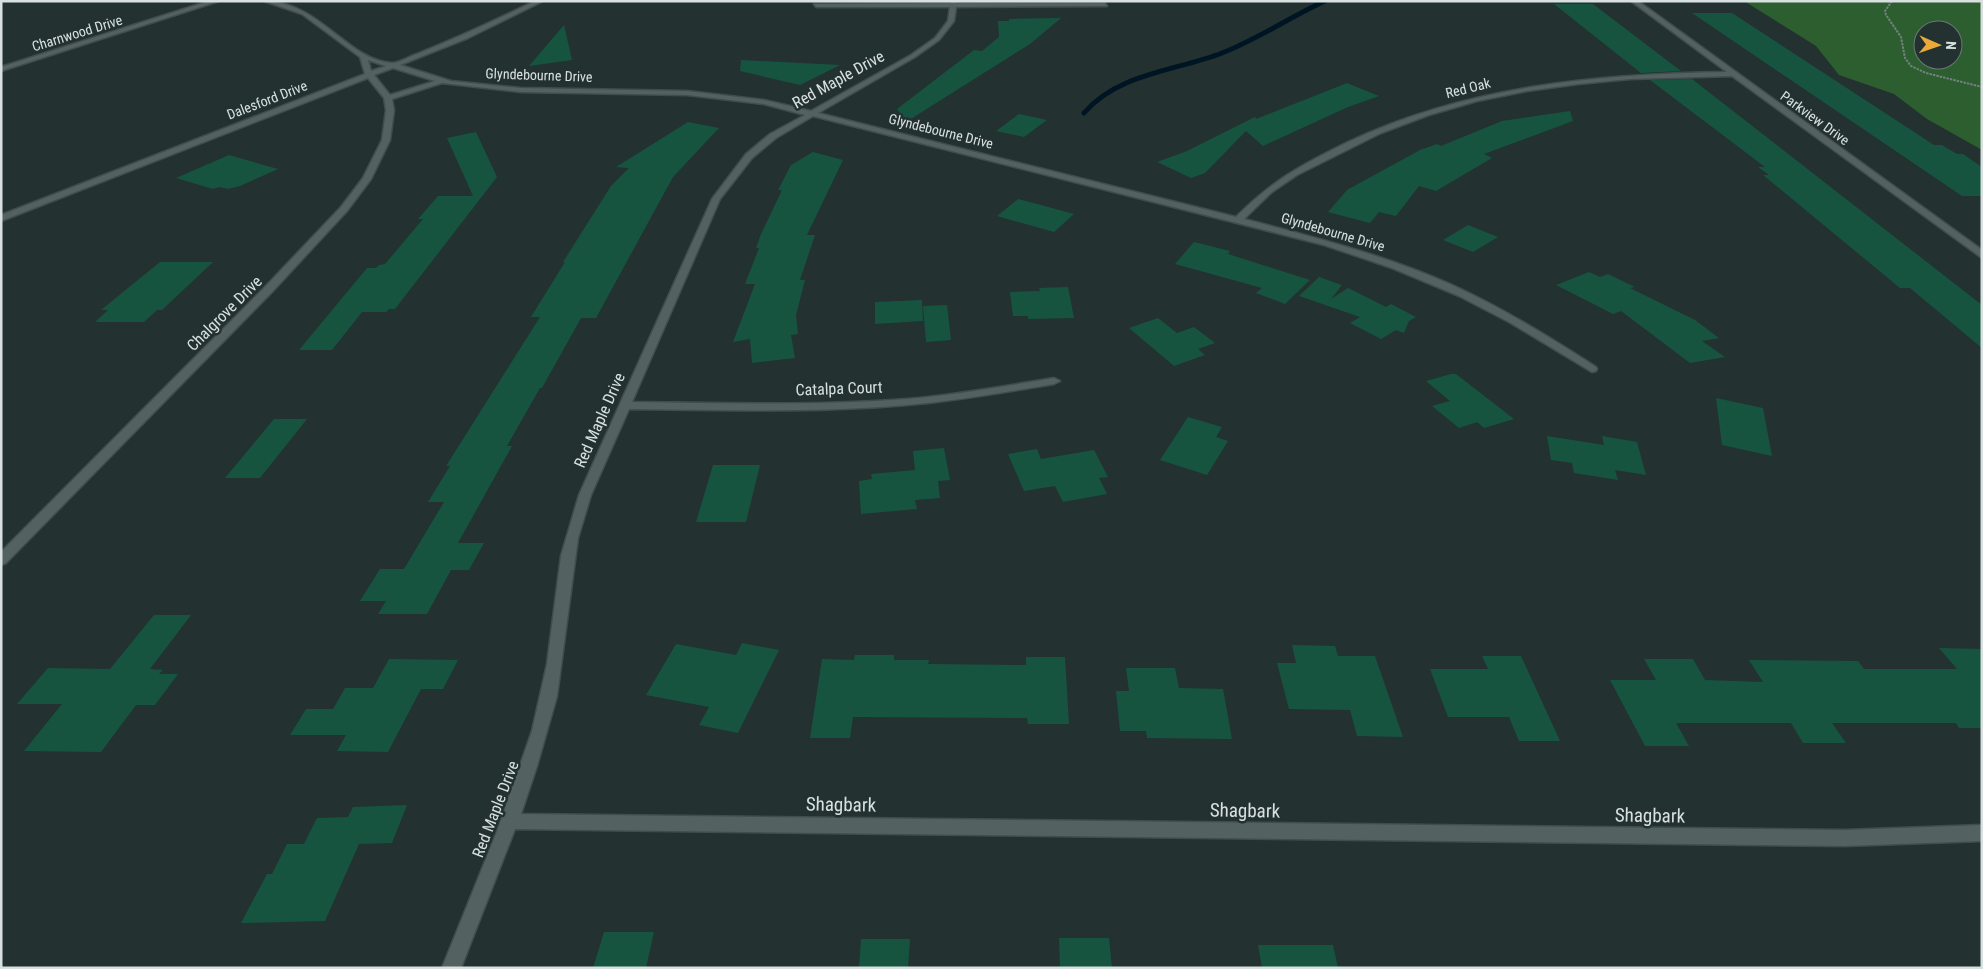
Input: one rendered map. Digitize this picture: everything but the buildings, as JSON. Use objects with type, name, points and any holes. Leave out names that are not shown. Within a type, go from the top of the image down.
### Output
[{"type":"street","name":"Charnwood Drive","points":[[1,69],[216,1]]},
{"type":"street","name":"Glyndebourne Drive","points":[[267,1],[292,8],[312,18],[363,56],[441,81],[521,90],[707,94],[764,102],[812,112],[1327,243],[1424,276],[1485,305],[1535,333],[1592,369]]},
{"type":"street","name":"Dalesford Drive","points":[[1,218],[466,36],[540,1]]},
{"type":"street","name":"Parkview Drive","points":[[1634,1],[1982,254]]},
{"type":"street","points":[[816,5],[954,3],[1105,5]]},
{"type":"street","name":"Red Maple Drive","points":[[451,968],[539,737],[557,660],[566,564],[574,527],[585,495],[720,191],[736,170],[760,146],[812,112],[913,56],[937,39],[951,21],[954,3]]},
{"type":"street","points":[[363,56],[368,73],[388,98],[441,81]]},
{"type":"street","name":"Red Oak","points":[[1238,220],[1262,195],[1289,176],[1394,123],[1452,104],[1505,92],[1581,81],[1667,75],[1734,74]]},
{"type":"street","name":"Chalgrove Drive","points":[[1,560],[269,289],[344,209],[368,179],[386,140],[389,121],[388,98]]},
{"type":"street","name":"Catalpa Court","points":[[624,405],[798,406],[872,404],[959,397],[1054,381]]},
{"type":"street","name":"Shagbark","points":[[508,821],[1770,837],[1874,837],[1982,832]]},
{"type":"path","points":[[1892,1],[1885,10],[1886,14],[1901,37],[1905,58],[1911,66],[1926,73],[1982,87]]},
{"type":"green space","points":[[1744,1],[1982,1],[1982,150],[1927,119],[1894,94],[1839,75],[1816,46]]},
{"type":"waterway","points":[[1084,113],[1113,89],[1130,81],[1222,53],[1325,1]]}]
